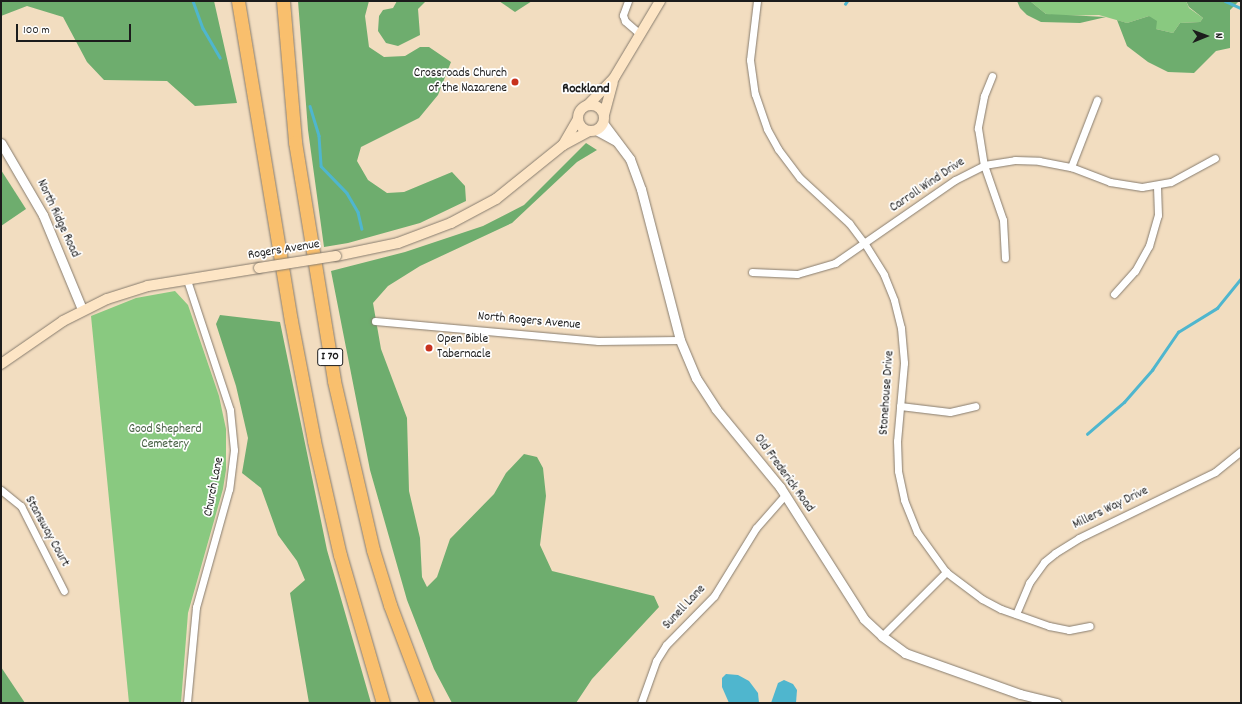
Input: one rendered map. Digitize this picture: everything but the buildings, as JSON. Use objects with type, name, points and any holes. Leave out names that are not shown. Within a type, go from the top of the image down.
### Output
[{"type":"highway","name":"I 70","points":[[238,1],[291,321],[314,441],[340,555],[383,703]]},
{"type":"highway","name":"I 70","points":[[283,1],[295,142],[335,388],[373,550],[390,605],[427,703]]},
{"type":"main road","points":[[614,78],[604,119],[592,131],[582,128],[578,119],[581,110],[588,105],[614,78],[660,1]]},
{"type":"main road","points":[[588,105],[598,107],[604,119]]},
{"type":"main road","name":"Rogers Avenue","points":[[563,145],[578,119]]},
{"type":"main road","name":"Rogers Avenue","points":[[1,364],[82,309],[141,288],[336,256],[398,243],[451,223],[496,199],[563,145],[592,131]]},
{"type":"street","points":[[628,1],[623,16],[625,21],[640,34]]},
{"type":"street","name":"Stonehouse Drive","points":[[757,1],[750,60],[755,94],[767,129],[778,148],[800,178],[849,223],[865,244],[889,287],[901,328],[904,363],[897,457],[904,500],[917,532],[946,572],[982,599],[1016,614],[1069,630],[1090,626]]},
{"type":"street","points":[[992,76],[984,96],[978,128],[984,166],[1003,220],[1005,258]]},
{"type":"street","points":[[1071,168],[1097,100]]},
{"type":"street","name":"Old Frederick Road","points":[[604,119],[630,159],[641,189],[680,340],[688,362],[705,393],[785,495],[851,600],[864,618],[882,636],[905,653],[1020,694],[1057,703]]},
{"type":"street","name":"Old Frederick Road","points":[[592,131],[618,142]]},
{"type":"street","name":"North Ridge Road","points":[[2,147],[43,215],[82,309]]},
{"type":"street","name":"Carroll Wind Drive","points":[[752,272],[809,272],[835,263],[865,244],[955,180],[984,166],[1026,159],[1071,168],[1120,184],[1157,185],[1184,177],[1216,158]]},
{"type":"street","points":[[1114,294],[1135,271],[1150,246],[1158,215],[1157,185]]},
{"type":"street","name":"Church Lane","points":[[187,280],[228,405],[234,450],[229,489],[196,613],[187,703]]},
{"type":"street","name":"North Rogers Avenue","points":[[375,321],[598,340],[680,340]]},
{"type":"street","points":[[900,406],[950,412],[975,406]]},
{"type":"street","name":"Millers Way Drive","points":[[1016,614],[1030,583],[1044,562],[1055,553],[1079,538],[1215,472],[1241,451]]},
{"type":"street","name":"Stansway Court","points":[[1,490],[21,506],[64,591]]},
{"type":"street","name":"Sunell Lane","points":[[641,703],[656,661],[666,645],[714,596],[756,528],[785,495]]},
{"type":"street","points":[[882,636],[946,572]]},
{"type":"green space","points":[[1,1],[214,1],[237,103],[195,106],[167,81],[104,80],[87,62],[63,17],[27,6],[1,16]]},
{"type":"green space","points":[[298,1],[369,1],[365,16],[369,47],[384,57],[405,56],[420,47],[429,47],[451,62],[438,95],[419,118],[361,147],[357,161],[368,180],[387,193],[404,192],[452,172],[465,186],[466,201],[420,223],[348,243],[324,247],[308,130]]},
{"type":"green space","points":[[397,1],[426,1],[418,9],[420,35],[398,46],[386,43],[378,31],[379,16],[383,10],[393,8]]},
{"type":"green space","points":[[499,1],[532,1],[515,12]]},
{"type":"green space","points":[[1017,1],[1030,1],[1046,14],[1106,17],[1080,23],[1041,22],[1027,15],[1020,8]]},
{"type":"green space","points":[[1030,1],[1186,1],[1189,8],[1203,18],[1200,22],[1180,23],[1173,33],[1156,29],[1149,16],[1127,23],[1099,15],[1057,16],[1046,14]]},
{"type":"green space","points":[[1186,1],[1239,1],[1230,10],[1230,48],[1216,51],[1194,73],[1168,72],[1148,62],[1127,46],[1117,20],[1127,23],[1149,16],[1157,21],[1156,29],[1173,33],[1180,23],[1200,22],[1203,18],[1189,7]]},
{"type":"green space","points":[[586,143],[597,150],[577,162],[512,223],[420,266],[388,286],[373,303],[381,349],[407,418],[409,491],[420,538],[422,577],[427,587],[437,577],[450,539],[494,494],[506,473],[524,454],[537,457],[543,468],[546,496],[540,545],[552,571],[654,596],[659,607],[592,679],[576,703],[452,703],[434,669],[407,600],[370,470],[331,271],[405,252],[483,226],[524,205]]},
{"type":"green space","points":[[1,170],[26,209],[1,226]]},
{"type":"green space","name":"Good Shepherd Cemetery","points":[[175,291],[188,305],[219,396],[226,429],[226,470],[223,489],[188,613],[181,703],[129,703],[91,316],[136,298]]},
{"type":"green space","points":[[220,315],[280,322],[327,550],[371,703],[309,703],[290,593],[305,580],[297,561],[278,535],[261,488],[242,473],[248,438],[236,386],[216,324]]},
{"type":"green space","points":[[1,667],[25,703],[1,703]]},
{"type":"water","points":[[726,674],[738,675],[749,681],[758,693],[759,703],[729,703],[722,687],[722,678]]},
{"type":"water","points":[[784,680],[793,684],[797,690],[796,703],[771,703],[778,683]]},
{"type":"waterway","points":[[193,1],[203,28],[220,58]]},
{"type":"waterway","points":[[1225,1],[1241,8]]},
{"type":"waterway","points":[[310,106],[319,136],[321,166],[347,193],[358,212],[362,229]]},
{"type":"waterway","points":[[1087,434],[1124,402],[1152,370],[1178,332],[1217,308],[1241,278]]},
{"type":"place","name":"Crossroads Church of the Nazarene","points":[[515,82]]},
{"type":"place","name":"Open Bible Tabernacle","points":[[429,348]]},
{"type":"district","name":"Rockland","points":[[586,89]]}]
